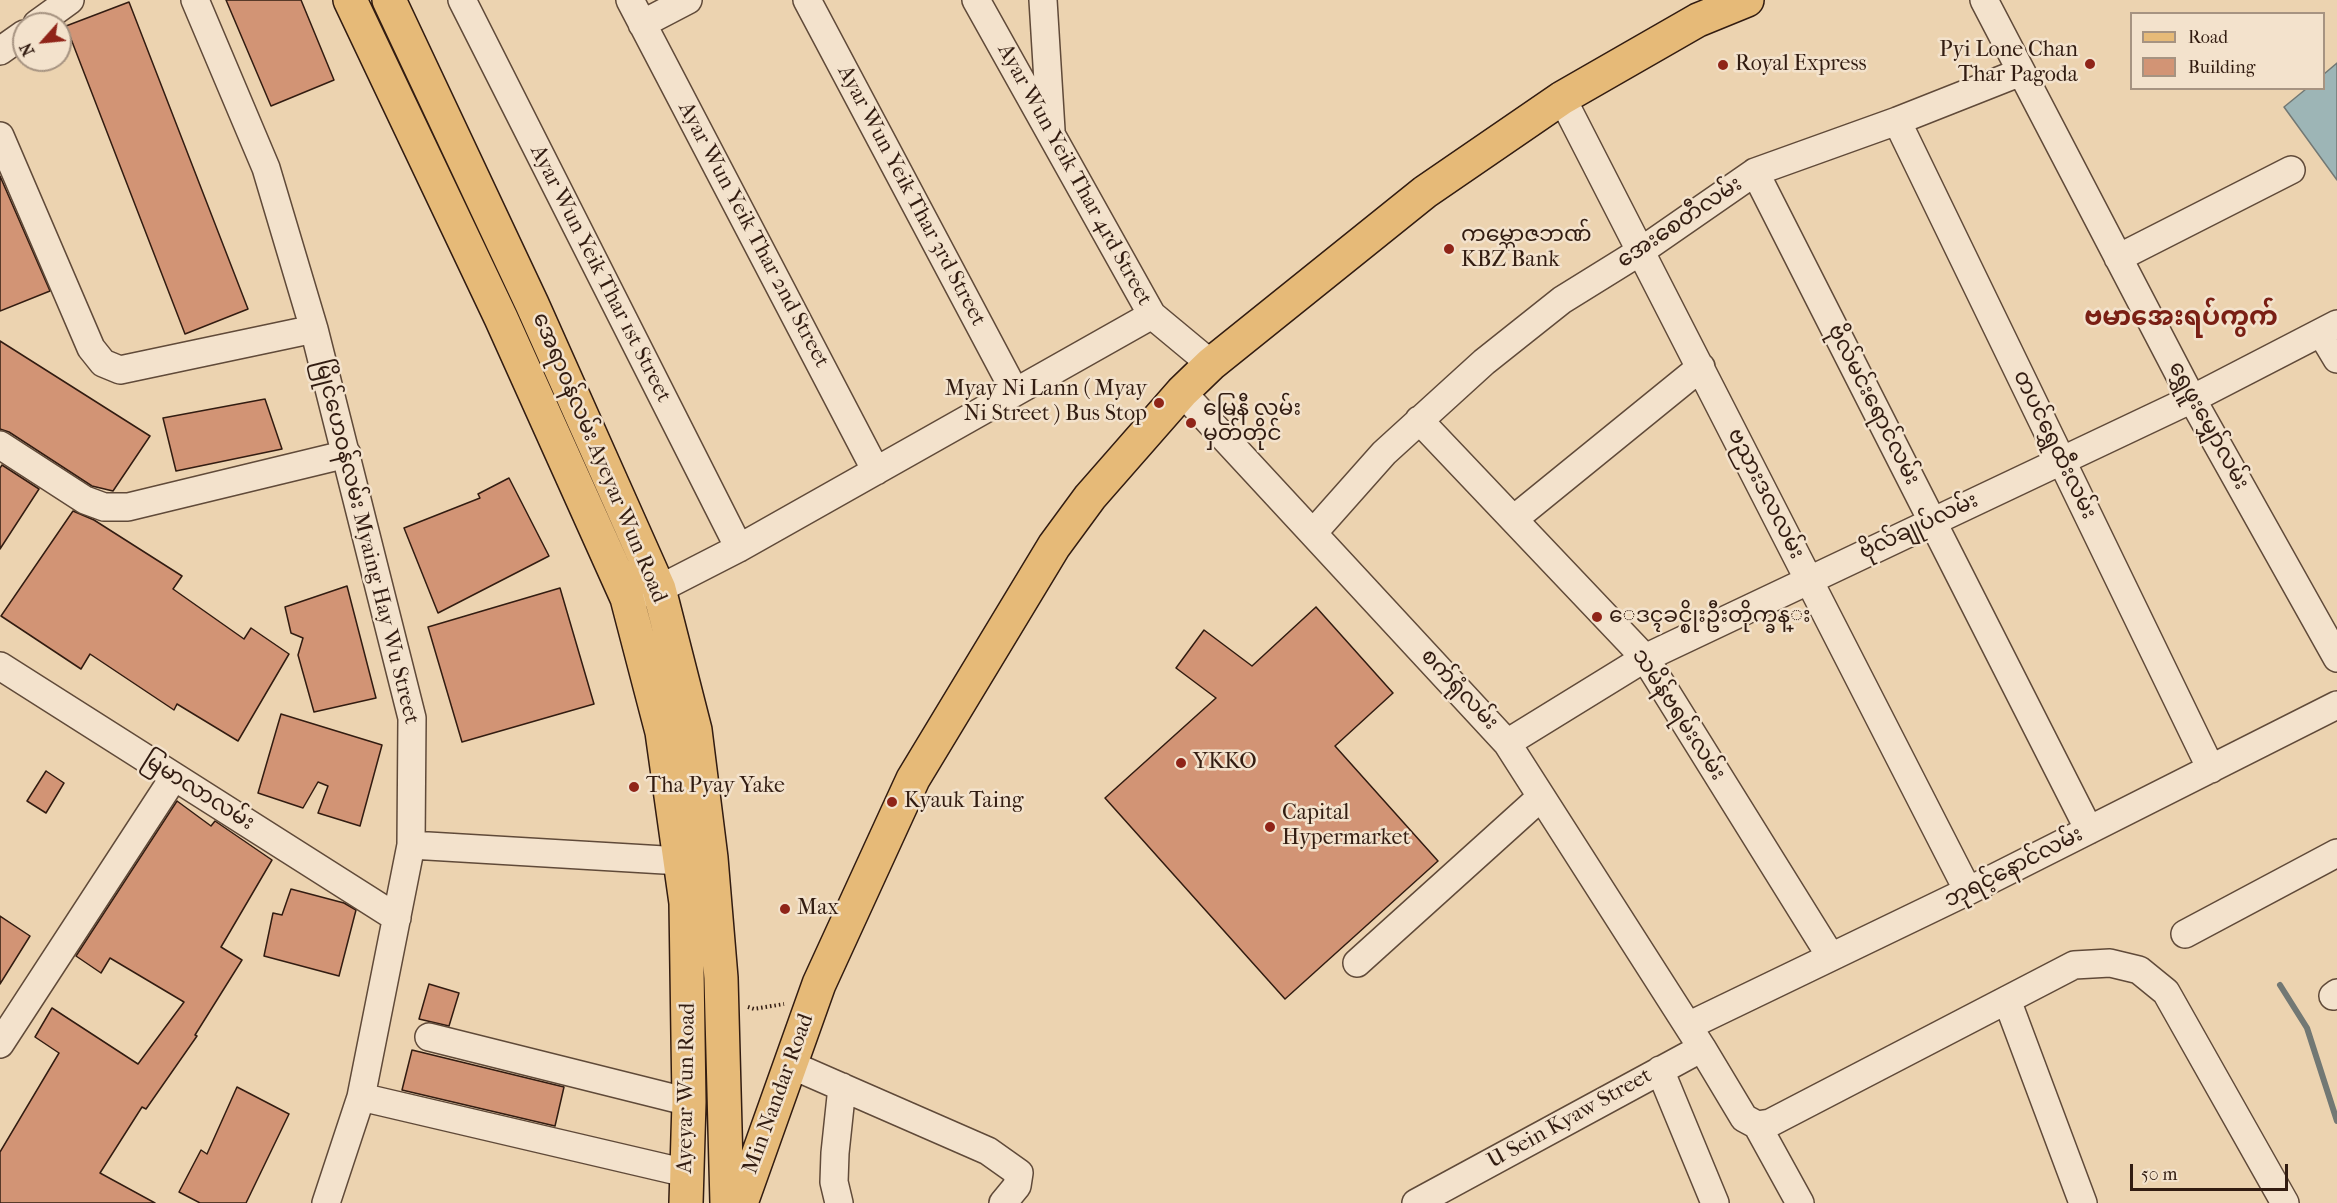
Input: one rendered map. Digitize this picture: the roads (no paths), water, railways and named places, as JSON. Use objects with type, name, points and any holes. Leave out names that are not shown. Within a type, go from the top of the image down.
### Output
[{"type":"main road","name":"အေရာဝန်လမ်း Ayeyar Wun Road","points":[[350,0],[501,318],[627,598],[662,732],[686,903],[687,973]]},
{"type":"main road","name":"အေရာဝန်လမ်း Ayeyar Wun Road","points":[[389,0],[532,304],[659,589],[695,730],[715,887],[721,978]]},
{"type":"main road","name":"Min Nandar Road","points":[[741,1203],[819,984],[913,779],[992,644],[1054,546],[1090,497],[1182,392],[1211,364],[1425,192],[1696,10],[1747,0]]},
{"type":"main road","name":"Ayeyar Wun Road","points":[[686,1188],[689,1102],[687,973]]},
{"type":"main road","name":"Ayeyar Wun Road","points":[[721,978],[727,1203]]},
{"type":"street","points":[[54,12],[70,0]]},
{"type":"street","name":"မြိုင်ဟေဝန်လမ်း Myaing Hay Wu Street","points":[[195,0],[266,168],[314,329],[412,718],[411,845],[361,1097],[326,1203]]},
{"type":"street","name":"Ayar Wun Yeik Thar 1st Street","points":[[462,0],[739,548]]},
{"type":"street","name":"Ayar Wun Yeik Thar 2nd Street","points":[[630,0],[876,471]]},
{"type":"street","points":[[642,24],[688,0]]},
{"type":"street","name":"Ayar Wun Yeik Thar 3rd Street","points":[[807,0],[1015,392]]},
{"type":"street","name":"Ayar Wun Yeik Thar 4rd Street","points":[[976,0],[1152,315],[1211,364]]},
{"type":"street","points":[[1042,0],[1052,137]]},
{"type":"street","name":"ရွှေဖူးမျှော်လမ်း","points":[[1984,0],[2192,399],[2337,658]]},
{"type":"street","name":"အေးစေတီလမ်း","points":[[1313,532],[1384,453],[1484,362],[1562,300],[1641,251],[1755,172],[1897,121],[2021,72]]},
{"type":"street","name":"ဗညားဒလလမ်း","points":[[1562,98],[1968,891]]},
{"type":"street","name":"တပင်ရွှေထီးလမ်း","points":[[1897,121],[2211,769]]},
{"type":"street","points":[[0,136],[91,348],[104,363],[120,370],[314,329]]},
{"type":"street","points":[[2118,258],[2291,170]]},
{"type":"street","name":"ဗိုလ်မင်းရောင်လမ်း","points":[[1755,172],[2089,830]]},
{"type":"street","points":[[627,598],[659,589],[739,548],[1152,315]]},
{"type":"street","points":[[2330,329],[2337,359]]},
{"type":"street","name":"ဗိုလ်ချုပ်လမ်း","points":[[1507,743],[1645,658],[1932,520],[2192,399],[2330,329]]},
{"type":"street","points":[[1514,519],[1701,367]]},
{"type":"street","name":"စက်ရုံလမ်း","points":[[1182,392],[1507,743],[1695,1037],[1744,1118],[1757,1125],[1800,1203]]},
{"type":"street","name":"သမိန်ဗရမ်းလမ်း","points":[[1419,420],[1645,658],[1831,957]]},
{"type":"street","points":[[0,445],[85,500],[104,507],[128,507],[347,454]]},
{"type":"street","name":"မြမာလာလမ်း","points":[[0,666],[397,918]]},
{"type":"street","name":"ဘုရင့်နောင်လမ်း","points":[[1695,1037],[1831,957],[1968,891],[2337,705]]},
{"type":"street","points":[[0,1044],[174,777]]},
{"type":"street","points":[[1357,963],[1541,798]]},
{"type":"street","points":[[411,845],[681,861]]},
{"type":"street","points":[[2185,934],[2337,853]]},
{"type":"street","points":[[1757,1125],[1770,1123],[2074,965],[2110,963],[2139,970],[2166,992],[2285,1203]]},
{"type":"street","points":[[2007,1000],[2083,1203]]},
{"type":"street","points":[[429,1037],[689,1102]]},
{"type":"street","name":"U Sein Kyaw Street","points":[[1416,1203],[1660,1070],[1695,1037]]},
{"type":"street","points":[[789,1064],[988,1151],[1019,1173],[1017,1186],[1003,1203]]},
{"type":"street","points":[[1660,1070],[1715,1203]]},
{"type":"street","points":[[839,1203],[834,1182],[842,1087]]},
{"type":"street","points":[[361,1097],[686,1188]]},
{"type":"water","points":[[2337,63],[2337,180],[2284,107],[2305,90],[2325,90],[2325,73]]},
{"type":"waterway","points":[[2280,985],[2307,1028],[2337,1121]]},
{"type":"place","name":"Pyi Lone Chan Thar Pagoda","points":[[2090,64]]},
{"type":"place","name":"Royal Express","points":[[1723,65]]},
{"type":"place","name":"ကမ္ဘောဇဘဏ် KBZ Bank","points":[[1449,249]]},
{"type":"place","name":"Myay Ni Lann ( Myay Ni Street ) Bus Stop","points":[[1159,403]]},
{"type":"place","name":"မြေနီ လမ်း မှတ်တိုင်","points":[[1191,423]]},
{"type":"place","name":"ေဒၚခင္စိုးဦးတိုက္ခန္း","points":[[1597,617]]},
{"type":"place","name":"YKKO","points":[[1181,763]]},
{"type":"place","name":"Tha Pyay Yake","points":[[634,787]]},
{"type":"place","name":"Kyauk Taing","points":[[892,802]]},
{"type":"place","name":"Capital Hypermarket","points":[[1270,827]]},
{"type":"place","name":"Max","points":[[785,909]]},
{"type":"district","name":"ဗမာအေးရပ်ကွက်","points":[[2181,319]]}]
